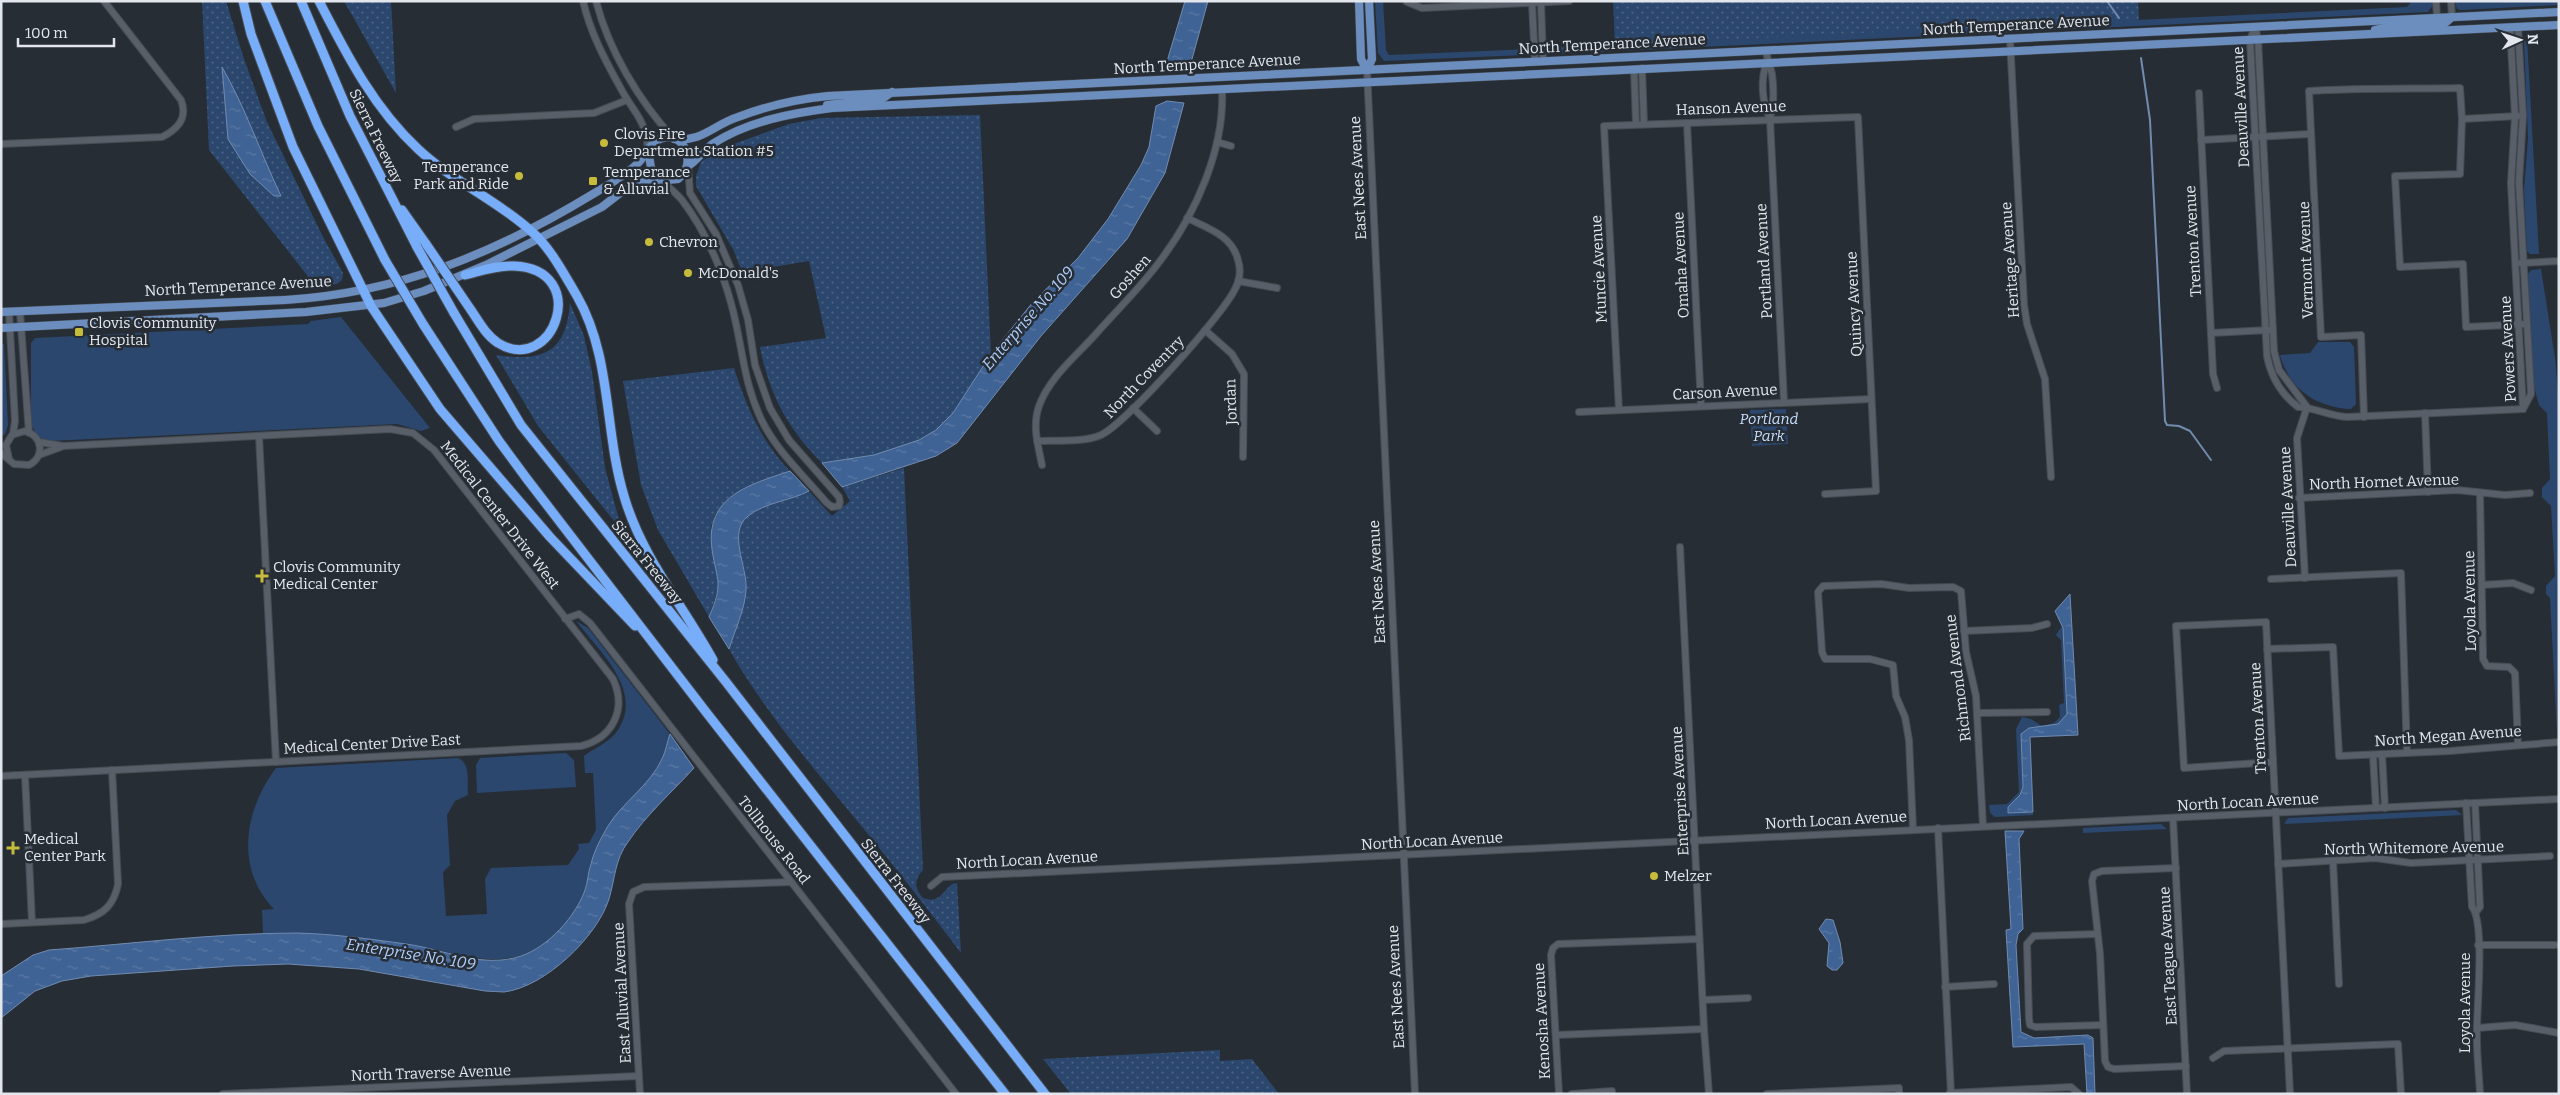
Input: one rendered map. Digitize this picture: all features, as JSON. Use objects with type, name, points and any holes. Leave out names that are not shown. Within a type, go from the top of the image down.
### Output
[{"type":"highway","points":[[244,1],[251,34],[293,147],[371,306],[440,409],[550,537],[655,645]]},
{"type":"highway","points":[[265,1],[318,126],[385,260],[423,324],[499,441],[655,645],[1005,1094]]},
{"type":"highway","name":"Sierra Freeway","points":[[301,1],[323,55],[380,177],[416,247],[521,425],[726,682],[1045,1094]]},
{"type":"highway","points":[[319,1],[361,79],[394,126],[420,151],[530,230],[539,239],[578,297],[593,333],[603,372],[623,495],[632,521],[656,570],[706,647],[726,682]]},
{"type":"highway","points":[[380,177],[493,339],[504,346],[518,348],[538,343],[549,335],[557,322],[559,305],[556,291],[550,283],[531,269],[501,267],[465,275]]},
{"type":"main road","name":"East Nees Avenue","points":[[1358,1],[1361,59],[1367,70]]},
{"type":"main road","name":"East Nees Avenue","points":[[1367,70],[1372,59],[1369,1]]},
{"type":"main road","name":"North Temperance Avenue","points":[[674,139],[701,137],[735,118],[799,100],[892,92],[2559,12]]},
{"type":"main road","points":[[2359,34],[2389,27],[2444,24],[2452,17]]},
{"type":"main road","name":"North Temperance Avenue","points":[[688,166],[710,146],[736,132],[782,116],[813,110],[1767,62],[2559,25]]},
{"type":"main road","points":[[813,110],[836,103],[882,99],[892,92]]},
{"type":"main road","points":[[660,139],[674,139],[681,143],[686,150],[688,166],[678,179],[664,181],[650,168],[648,149],[660,139]]},
{"type":"main road","name":"North Temperance Avenue","points":[[5,312],[285,300],[315,298],[363,290],[464,261],[530,230],[632,168],[648,149]]},
{"type":"main road","name":"North Temperance Avenue","points":[[1,328],[306,312],[371,306],[424,291],[465,275],[602,207],[629,185],[644,181],[664,181]]},
{"type":"street","points":[[1,144],[162,137],[174,131],[182,120],[184,109],[181,100],[104,1]]},
{"type":"street","points":[[583,1],[596,39],[627,100],[644,125],[648,149]]},
{"type":"street","points":[[596,1],[605,31],[641,98],[654,118],[674,139]]},
{"type":"street","points":[[1407,2],[1422,8],[1481,3],[1569,1]]},
{"type":"street","points":[[2436,1],[2437,18]]},
{"type":"street","points":[[2451,1],[2452,17]]},
{"type":"street","points":[[1532,3],[1539,61]]},
{"type":"street","points":[[1539,61],[1541,3]]},
{"type":"street","name":"Deauville Avenue","points":[[2255,27],[2255,137],[2267,356],[2276,382],[2291,402],[2298,407],[2307,407]]},
{"type":"street","name":"Powers Avenue","points":[[2514,27],[2523,116],[2520,182],[2530,394],[2523,409]]},
{"type":"street","name":"Powers Avenue","points":[[2514,27],[2515,116],[2511,183],[2523,409]]},
{"type":"street","name":"Heritage Avenue","points":[[2010,38],[2024,305],[2031,337],[2045,379],[2052,477]]},
{"type":"street","name":"Deauville Avenue","points":[[2254,39],[2263,136],[2274,351],[2279,370],[2307,407]]},
{"type":"street","name":"Portland Avenue","points":[[1766,50],[1767,62],[1772,73],[1773,108],[1770,119],[1784,402]]},
{"type":"street","points":[[1638,69],[1644,124]]},
{"type":"street","points":[[1636,124],[1638,69]]},
{"type":"street","name":"East Nees Avenue","points":[[1367,70],[1415,1094]]},
{"type":"street","name":"Vermont Avenue","points":[[2364,417],[2361,335],[2321,337],[2318,246],[2310,134],[2310,91],[2368,88],[2394,90],[2460,88],[2462,118]]},
{"type":"street","name":"Goshen","points":[[1042,465],[1037,441],[1036,418],[1040,404],[1052,382],[1143,283],[1161,260],[1187,218],[1205,177],[1217,142],[1223,111],[1222,89]]},
{"type":"street","name":"Trenton Avenue","points":[[2199,93],[2213,374],[2217,388]]},
{"type":"street","points":[[456,127],[474,119],[594,113],[627,100]]},
{"type":"street","points":[[2523,116],[2462,118],[2460,174],[2394,176],[2400,267],[2463,264],[2466,327],[2527,324]]},
{"type":"street","name":"Hanson Avenue","points":[[1604,126],[1858,117]]},
{"type":"street","name":"Quincy Avenue","points":[[1825,494],[1876,491],[1858,117]]},
{"type":"street","name":"Omaha Avenue","points":[[1687,123],[1701,405]]},
{"type":"street","name":"Muncie Avenue","points":[[1604,126],[1619,410]]},
{"type":"street","points":[[2201,140],[2310,134]]},
{"type":"street","points":[[1217,142],[1231,146]]},
{"type":"street","points":[[664,181],[682,201],[695,220],[719,268],[736,320],[748,387],[763,422],[775,443],[826,502],[832,507],[839,506],[839,497],[789,440],[770,408],[755,365],[748,320],[738,285],[722,245],[690,192],[688,166]]},
{"type":"street","points":[[1187,218],[1216,232],[1229,242],[1238,260],[1238,281],[1277,288]]},
{"type":"street","points":[[2515,264],[2559,261]]},
{"type":"street","name":"North Coventry","points":[[1037,441],[1081,439],[1101,435],[1119,424],[1205,330],[1229,300],[1238,281]]},
{"type":"street","points":[[5,312],[10,327],[15,421],[13,434]]},
{"type":"street","points":[[20,312],[29,432],[39,442],[39,455]]},
{"type":"street","name":"Jordan","points":[[1205,330],[1232,354],[1244,374],[1243,457]]},
{"type":"street","points":[[2211,333],[2273,330]]},
{"type":"street","name":"Carson Avenue","points":[[1580,412],[1701,405],[1871,399]]},
{"type":"street","points":[[2307,407],[2329,416],[2364,417],[2523,409]]},
{"type":"street","name":"Deauville Avenue","points":[[2305,578],[2297,438],[2307,407]]},
{"type":"street","points":[[1133,408],[1157,431]]},
{"type":"street","points":[[2425,413],[2428,492]]},
{"type":"street","name":"Medical Center Drive West","points":[[39,442],[63,446],[390,429],[413,433],[434,450],[566,619]]},
{"type":"street","points":[[9,459],[5,441],[13,434],[29,432]]},
{"type":"street","points":[[259,436],[276,762]]},
{"type":"street","points":[[1,453],[14,464],[24,466],[33,463],[39,455],[63,446]]},
{"type":"street","name":"North Hornet Avenue","points":[[2299,498],[2457,490],[2505,495],[2530,494]]},
{"type":"street","name":"Loyola Avenue","points":[[2480,493],[2484,663],[2487,666],[2509,666],[2515,673],[2518,744]]},
{"type":"street","name":"Enterprise Avenue","points":[[1680,547],[1704,1029],[1709,1094]]},
{"type":"street","points":[[2271,579],[2401,573],[2408,753]]},
{"type":"street","points":[[2482,585],[2513,583],[2531,590]]},
{"type":"street","name":"Richmond Avenue","points":[[1913,829],[1910,740],[1906,722],[1896,696],[1893,665],[1870,659],[1825,659],[1822,652],[1818,592],[1820,587],[1881,584],[1957,588],[1962,596],[1964,631],[1977,714],[1983,826]]},
{"type":"street","name":"Tollhouse Road","points":[[566,619],[579,614],[590,623],[956,1094]]},
{"type":"street","name":"Medical Center Drive East","points":[[1,776],[578,746],[598,740],[610,730],[619,706],[618,691],[613,679],[566,619]]},
{"type":"street","name":"Trenton Avenue","points":[[2273,762],[2184,768],[2176,626],[2266,622],[2290,1094]]},
{"type":"street","points":[[1964,631],[2032,628],[2047,624]]},
{"type":"street","name":"North Megan Avenue","points":[[2267,649],[2333,646],[2339,756],[2450,751],[2559,742]]},
{"type":"street","points":[[1977,714],[2047,712]]},
{"type":"street","points":[[2373,754],[2376,808]]},
{"type":"street","points":[[2382,754],[2385,808]]},
{"type":"street","points":[[1,924],[84,920],[97,916],[108,909],[116,897],[118,884],[112,770]]},
{"type":"street","points":[[25,775],[32,922]]},
{"type":"street","name":"North Locan Avenue","points":[[931,886],[942,877],[2559,798]]},
{"type":"street","name":"Loyola Avenue","points":[[2475,803],[2480,907],[2476,912]]},
{"type":"street","name":"Loyola Avenue","points":[[2466,804],[2472,907],[2476,912],[2478,945],[2480,999],[2476,1028],[2480,1094]]},
{"type":"street","name":"East Teague Avenue","points":[[2173,818],[2187,1094]]},
{"type":"street","points":[[1938,828],[1950,1094],[2071,1087],[2077,1091]]},
{"type":"street","name":"North Whitemore Avenue","points":[[2278,864],[2375,858],[2411,863],[2550,856]]},
{"type":"street","points":[[2333,861],[2339,984]]},
{"type":"street","points":[[2176,868],[2102,871],[2094,874],[2092,881],[2105,1061],[2108,1067],[2114,1069],[2186,1066]]},
{"type":"street","name":"East Alluvial Avenue","points":[[640,1094],[629,904],[633,892],[644,887],[791,882]]},
{"type":"street","points":[[2097,934],[2034,936],[2029,939],[2027,944],[2029,1019],[2030,1025],[2036,1027],[2103,1025]]},
{"type":"street","name":"Kenosha Avenue","points":[[1559,1094],[1551,955],[1553,948],[1558,944],[1700,939]]},
{"type":"street","points":[[2478,945],[2555,945]]},
{"type":"street","points":[[1945,987],[1994,984]]},
{"type":"street","points":[[1703,1000],[1748,998]]},
{"type":"street","points":[[2476,1028],[2515,1026],[2559,1033]]},
{"type":"street","points":[[1556,1035],[1704,1029]]},
{"type":"street","points":[[2213,1058],[2224,1051],[2398,1044],[2401,1094]]},
{"type":"street","name":"North Traverse Avenue","points":[[223,1094],[640,1076]]},
{"type":"street","points":[[1572,1094],[1612,1091]]},
{"type":"street","points":[[1767,1094],[1899,1091]]},
{"type":"green space","points":[[202,1],[226,1],[244,59],[267,122],[323,237],[343,273],[342,280],[337,284],[317,288],[209,150]]},
{"type":"green space","points":[[344,1],[391,1],[396,93]]},
{"type":"green space","points":[[1375,1],[1383,1],[1386,50],[1389,55],[1531,49],[1524,55],[1384,61],[1378,53]]},
{"type":"green space","points":[[1613,1],[2138,1],[2139,21],[1615,46]]},
{"type":"green space","points":[[2412,1],[2433,1],[2433,5],[2428,12],[1554,54],[1547,48],[2407,7]]},
{"type":"green space","points":[[2455,1],[2559,1],[2559,5],[2461,10],[2457,9]]},
{"type":"green space","points":[[2527,38],[2539,254],[2530,254],[2527,251],[2524,190],[2528,138],[2524,41]]},
{"type":"green space","points":[[980,115],[991,354],[953,413],[936,430],[919,440],[874,455],[822,463],[799,437],[782,410],[769,380],[760,347],[826,338],[809,261],[742,272],[734,251],[696,186],[696,176],[701,162],[717,150],[789,124],[821,118]]},
{"type":"green space","points":[[2541,269],[2555,358],[2559,406],[2557,733],[2550,598],[2546,594],[2546,586],[2555,576],[2551,506],[2542,497],[2542,488],[2550,479],[2547,413],[2539,405],[2533,383],[2528,274],[2531,270]]},
{"type":"green space","points":[[570,303],[584,336],[592,372],[605,468],[622,531],[538,426],[496,355],[527,357],[539,355],[549,350],[557,343],[563,333],[568,320]]},
{"type":"green space","points":[[341,317],[430,428],[421,431],[397,424],[50,441],[40,437],[32,426],[31,343],[35,338],[308,324],[311,321]]},
{"type":"green space","points":[[2318,342],[2350,342],[2354,347],[2356,404],[2351,409],[2327,405],[2306,394],[2290,378],[2284,367],[2280,355],[2310,353]]},
{"type":"green space","points":[[1,343],[4,344],[8,425],[5,434],[1,436]]},
{"type":"green space","points":[[734,368],[744,397],[763,436],[790,471],[741,491],[729,498],[715,515],[711,527],[719,586],[709,617],[658,530],[641,485],[623,381]]},
{"type":"green space","name":"Portland Park","points":[[1786,409],[1788,444],[1752,446],[1750,410]]},
{"type":"green space","points":[[904,468],[923,870],[916,884],[923,898],[933,900],[939,897],[952,884],[957,883],[961,953],[775,719],[729,649],[742,612],[746,590],[739,531],[742,523],[748,516],[762,508],[809,491],[832,516],[850,501],[842,487]]},
{"type":"green space","points":[[576,621],[588,628],[670,734],[665,753],[656,770],[614,819],[600,840],[582,897],[567,920],[553,936],[528,953],[505,959],[491,959],[374,940],[319,935],[263,933],[262,910],[274,909],[261,893],[253,875],[249,857],[248,838],[257,802],[265,784],[276,768],[457,758],[461,760],[467,773],[468,795],[455,801],[447,815],[450,865],[443,872],[446,916],[487,914],[485,879],[491,868],[568,865],[579,849],[578,844],[589,843],[596,830],[593,773],[585,773],[584,756],[608,741],[615,734],[623,719],[626,703],[623,688],[616,674]]},
{"type":"green space","points":[[2061,627],[2063,628],[2067,714],[2058,724],[2029,728],[2021,734],[2023,787],[2008,813],[2033,812],[2033,815],[1995,817],[1990,813],[1989,805],[2007,804],[2019,792],[2016,729],[2022,717],[2031,719],[2042,726],[2054,723],[2060,717],[2059,705],[2064,703],[2061,640],[2056,635]]},
{"type":"green space","points":[[566,753],[574,760],[576,787],[477,793],[476,765],[480,758]]},
{"type":"green space","points":[[2456,810],[2462,815],[2284,824],[2288,818]]},
{"type":"green space","points":[[2161,824],[2167,829],[2083,833],[2083,828]]},
{"type":"green space","points":[[1220,1050],[1220,1061],[1252,1059],[1279,1094],[1071,1094],[1043,1059]]},
{"type":"water","points":[[1185,1],[1208,1],[1189,70],[1165,68]]},
{"type":"water","points":[[222,67],[239,99],[281,196],[274,196],[250,174],[228,139]]},
{"type":"water","name":"Enterprise No. 109","points":[[1167,101],[1184,103],[1165,173],[1127,239],[1041,336],[957,443],[936,456],[842,487],[822,463],[874,455],[919,440],[936,430],[953,413],[991,354],[1033,302],[1078,258],[1108,219],[1141,165],[1149,147],[1156,106]]},
{"type":"water","points":[[790,471],[809,491],[755,511],[742,523],[739,531],[746,590],[742,612],[729,649],[709,617],[718,589],[712,549],[712,531],[715,516],[733,495],[745,488]]},
{"type":"water","points":[[2070,594],[2078,735],[2030,737],[2033,812],[2008,813],[2008,807],[2020,795],[2023,787],[2021,734],[2029,728],[2058,724],[2067,714],[2063,628],[2055,611]]},
{"type":"water","name":"Enterprise No. 109","points":[[670,734],[694,768],[651,813],[635,832],[620,855],[609,899],[603,914],[593,929],[567,958],[536,981],[520,988],[504,992],[485,991],[359,969],[288,964],[233,966],[91,976],[62,981],[35,991],[1,1018],[1,976],[33,955],[49,950],[204,937],[297,933],[420,946],[478,959],[507,959],[531,952],[551,938],[575,910],[585,890],[592,859],[603,835],[614,817],[657,768]]},
{"type":"water","points":[[2005,831],[2024,831],[2019,839],[2023,929],[2018,934],[2016,945],[2021,1032],[2034,1038],[2088,1035],[2093,1038],[2095,1094],[2087,1094],[2084,1044],[2013,1047],[2006,930],[2011,929]]},
{"type":"water","points":[[1826,919],[1833,920],[1840,942],[1843,963],[1837,970],[1832,970],[1827,966],[1829,943],[1819,929]]},
{"type":"waterway","points":[[2107,1],[2119,18]]},
{"type":"waterway","points":[[2141,58],[2150,120],[2165,421],[2167,425],[2179,426],[2190,431],[2211,460]]},
{"type":"place","name":"Clovis Fire Department Station #5","points":[[604,143]]},
{"type":"place","name":"Temperance Park and Ride","points":[[519,176]]},
{"type":"place","name":"Temperance & Alluvial","points":[[593,181]]},
{"type":"place","name":"Chevron","points":[[649,242]]},
{"type":"place","name":"McDonald's","points":[[688,273]]},
{"type":"place","name":"Clovis Community Hospital","points":[[79,332]]},
{"type":"place","name":"Clovis Community Medical Center","points":[[262,576]]},
{"type":"place","name":"Medical Center Park","points":[[13,848]]},
{"type":"place","name":"Melzer","points":[[1654,876]]}]
